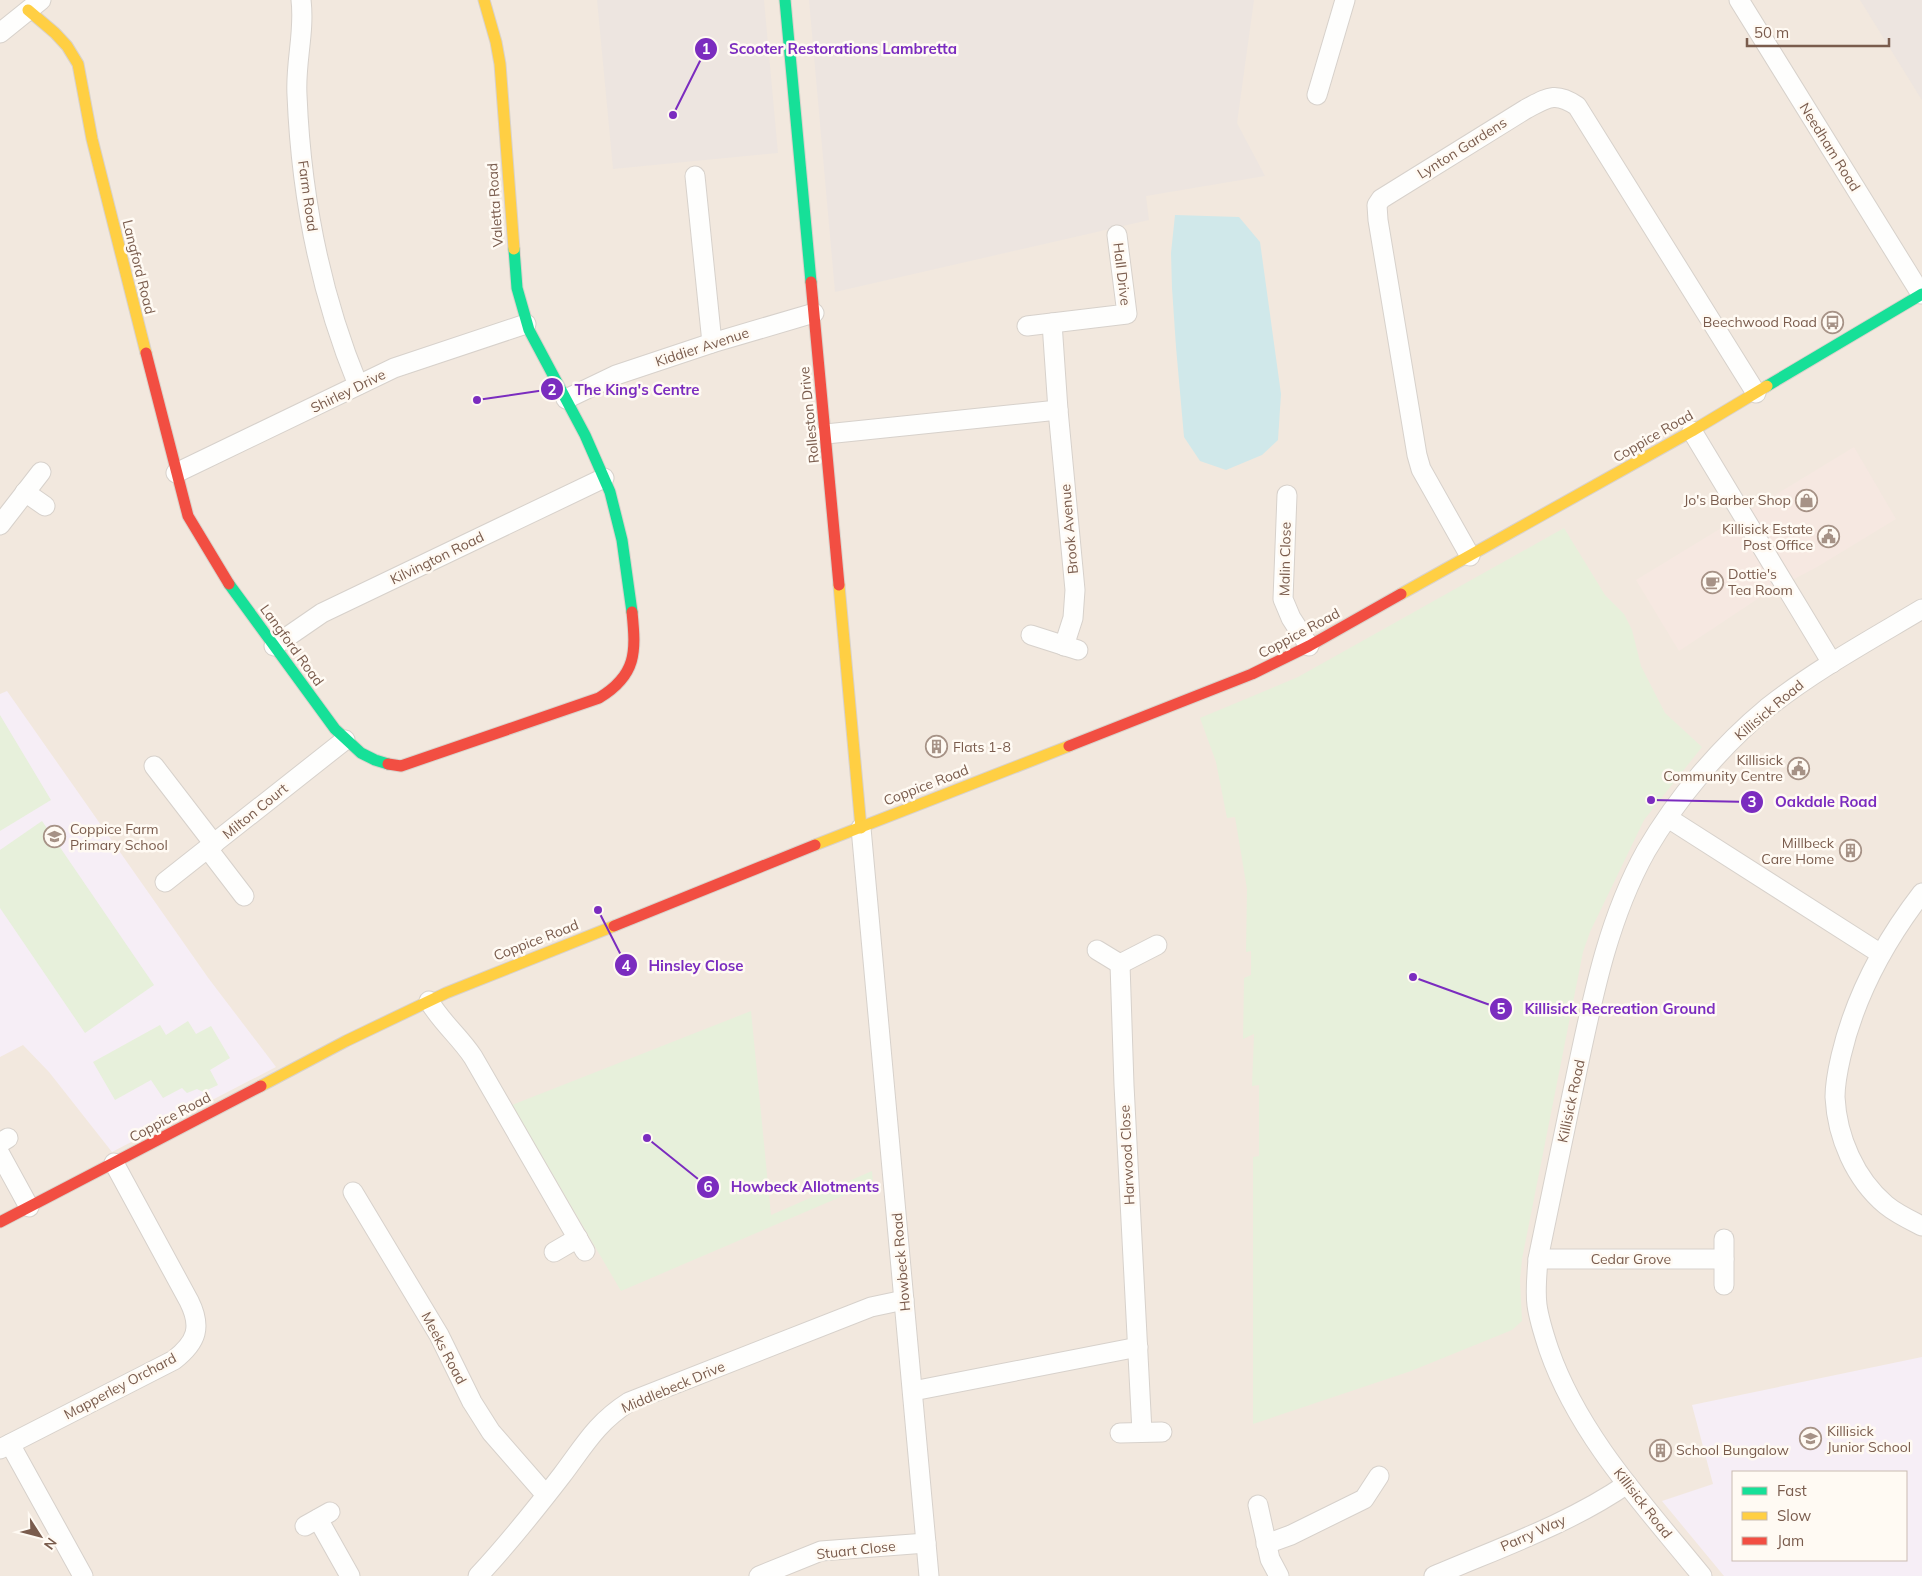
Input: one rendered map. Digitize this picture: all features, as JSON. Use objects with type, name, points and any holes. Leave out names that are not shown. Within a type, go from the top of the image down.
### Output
[{"type":"street","name":"Farm Road","points":[[301,0],[302,27],[296,84],[298,122],[314,240],[340,339],[358,385]]},
{"type":"street","name":"Valetta Road","points":[[484,0],[500,64],[520,308],[526,324],[566,399]]},
{"type":"street","name":"Rolleston Drive","points":[[785,0],[861,828]]},
{"type":"street","points":[[1317,95],[1344,0]]},
{"type":"street","name":"Needham Road","points":[[1739,0],[1921,294]]},
{"type":"street","points":[[0,33],[35,5]]},
{"type":"street","name":"Langford Road","points":[[35,5],[67,46],[78,64],[92,139],[188,516],[206,550],[274,646],[345,740],[367,757],[383,763],[401,766],[599,698],[614,689],[629,669],[633,659],[634,647],[623,544],[604,478],[566,399]]},
{"type":"street","name":"Lynton Gardens","points":[[1470,556],[1421,469],[1417,455],[1377,205],[1381,199],[1526,108],[1546,98],[1557,96],[1577,106],[1756,393]]},
{"type":"street","points":[[695,176],[691,207],[712,343]]},
{"type":"street","name":"Hall Drive","points":[[1052,323],[1127,314],[1117,235]]},
{"type":"street","name":"Coppice Road","points":[[0,1222],[346,1041],[429,1001],[482,978],[1252,674],[1309,646],[1692,431],[1921,294]]},
{"type":"street","name":"Kiddier Avenue","points":[[566,399],[616,375],[712,343],[814,313]]},
{"type":"street","points":[[1027,326],[1052,323]]},
{"type":"street","name":"Brook Avenue","points":[[1031,635],[1071,648],[1075,590],[1052,323]]},
{"type":"street","name":"Shirley Drive","points":[[176,473],[282,424],[394,368],[526,324]]},
{"type":"street","points":[[826,434],[1058,410]]},
{"type":"street","points":[[1692,431],[1832,663]]},
{"type":"street","points":[[0,525],[40,472]]},
{"type":"street","name":"Kilvington Road","points":[[274,646],[322,613],[604,478]]},
{"type":"street","points":[[25,492],[44,506]]},
{"type":"street","name":"Malin Close","points":[[1287,495],[1283,599],[1291,618],[1309,646]]},
{"type":"street","name":"Killisick Road","points":[[1702,1576],[1627,1484],[1573,1405],[1556,1370],[1543,1334],[1537,1306],[1536,1282],[1538,1259],[1590,1009],[1608,942],[1625,896],[1646,852],[1668,818],[1724,748],[1766,709],[1795,686],[1922,609]]},
{"type":"street","name":"Milton Court","points":[[165,882],[345,740]]},
{"type":"street","points":[[154,766],[244,896]]},
{"type":"street","points":[[1668,818],[1881,954]]},
{"type":"street","name":"Howbeck Road","points":[[861,828],[929,1576]]},
{"type":"street","points":[[1922,893],[1906,914],[1881,954],[1860,1000],[1846,1038],[1838,1069],[1835,1096],[1838,1123],[1856,1169],[1869,1187],[1886,1205],[1905,1218],[1922,1226]]},
{"type":"street","points":[[1097,950],[1120,964],[1157,945]]},
{"type":"street","name":"Harwood Close","points":[[1120,964],[1124,1086],[1142,1432]]},
{"type":"street","points":[[429,1001],[444,1024],[462,1041],[473,1057],[582,1244],[554,1252]]},
{"type":"street","points":[[3,1145],[29,1207]]},
{"type":"street","name":"Mapperley Orchard","points":[[5,1447],[174,1360],[186,1350],[197,1330],[196,1315],[114,1163]]},
{"type":"street","name":"Meeks Road","points":[[354,1192],[439,1336],[472,1402],[491,1432],[546,1495]]},
{"type":"street","points":[[1724,1239],[1724,1285]]},
{"type":"street","name":"Cedar Grove","points":[[1538,1259],[1724,1259]]},
{"type":"street","name":"Middlebeck Drive","points":[[478,1576],[499,1554],[611,1413],[628,1402],[871,1308],[904,1300]]},
{"type":"street","points":[[913,1391],[1138,1347]]},
{"type":"street","points":[[1120,1433],[1162,1432]]},
{"type":"street","points":[[5,1447],[82,1576]]},
{"type":"street","points":[[1266,1544],[1291,1535],[1364,1499],[1379,1476]]},
{"type":"street","name":"Parry Way","points":[[1434,1576],[1552,1526],[1604,1500],[1627,1484]]},
{"type":"street","points":[[1258,1505],[1270,1559],[1279,1576]]},
{"type":"street","points":[[318,1519],[350,1576]]},
{"type":"street","name":"Stuart Close","points":[[758,1576],[822,1552],[926,1543]]},
{"type":"shaded area","points":[[0,0],[1922,0],[1922,1576],[0,1576]]},
{"type":"shaded area","points":[[597,0],[764,0],[778,153],[613,169]]},
{"type":"shaded area","points":[[809,0],[1254,0],[1237,123],[1265,176],[1146,196],[1149,220],[835,292]]},
{"type":"shaded area","points":[[1860,0],[1922,0],[1922,100],[1920,97]]},
{"type":"shaded area","points":[[1854,447],[1896,519],[1817,567],[1762,596],[1679,651],[1636,580]]},
{"type":"shaded area","name":"Coppice Farm Primary School","points":[[7,691],[209,979],[276,1067],[112,1152],[49,1072],[23,1045],[0,1057],[0,694]]},
{"type":"shaded area","name":"Killisick Junior School","points":[[1922,1357],[1922,1576],[1724,1576],[1662,1501],[1713,1484],[1692,1405]]},
{"type":"green space","points":[[1564,528],[1605,595],[1624,614],[1632,630],[1641,666],[1665,713],[1702,747],[1644,820],[1590,932],[1583,952],[1522,1259],[1520,1280],[1522,1321],[1512,1330],[1411,1371],[1253,1424],[1253,1157],[1259,1156],[1259,1085],[1252,1086],[1254,1034],[1243,1039],[1244,978],[1251,975],[1251,951],[1246,952],[1247,889],[1235,817],[1227,818],[1216,762],[1200,718],[1298,677]]},
{"type":"green space","points":[[0,715],[51,800],[0,831]]},
{"type":"green space","points":[[42,821],[154,985],[85,1033],[0,908],[0,850]]},
{"type":"green space","points":[[751,1011],[771,1215],[872,1171],[873,1183],[621,1291],[512,1105]]},
{"type":"green space","points":[[188,1021],[196,1034],[211,1026],[230,1058],[210,1070],[218,1085],[203,1092],[197,1089],[187,1093],[182,1088],[163,1098],[151,1080],[115,1100],[93,1062],[160,1025],[166,1035]]},
{"type":"water","points":[[1175,215],[1239,217],[1260,242],[1281,394],[1278,440],[1262,455],[1226,470],[1200,461],[1184,437],[1172,288],[1171,253]]},
{"type":"traffic: fast","points":[[785,0],[811,282]]},
{"type":"traffic: fast","points":[[514,249],[517,288],[529,330],[585,435],[610,492],[622,540],[632,612]]},
{"type":"traffic: fast","points":[[1767,386],[1922,294]]},
{"type":"traffic: fast","points":[[229,584],[335,729],[361,753],[388,764]]},
{"type":"traffic: slow","points":[[484,0],[500,64],[514,249]]},
{"type":"traffic: slow","points":[[28,10],[55,33],[67,46],[78,64],[92,139],[146,353]]},
{"type":"traffic: slow","points":[[1401,594],[1692,431],[1767,386]]},
{"type":"traffic: slow","points":[[839,585],[861,828]]},
{"type":"traffic: slow","points":[[815,845],[1069,746]]},
{"type":"traffic: slow","points":[[261,1086],[346,1041],[446,993],[614,926]]},
{"type":"traffic: jam","points":[[811,282],[839,585]]},
{"type":"traffic: jam","points":[[146,353],[188,516],[229,584]]},
{"type":"traffic: jam","points":[[1069,746],[1252,674],[1309,646],[1401,594]]},
{"type":"traffic: jam","points":[[388,764],[401,766],[599,698],[621,680],[631,661],[634,639],[632,612]]},
{"type":"traffic: jam","points":[[614,926],[815,845]]},
{"type":"traffic: jam","points":[[0,1222],[261,1086]]},
{"type":"place","name":"Scooter Restorations Lambretta","points":[[673,115]]},
{"type":"place","name":"Beechwood Road","points":[[1833,322]]},
{"type":"place","name":"The King's Centre","points":[[477,400]]},
{"type":"place","name":"Jo's Barber Shop","points":[[1807,500]]},
{"type":"place","name":"Killisick Estate Post Office","points":[[1829,537]]},
{"type":"place","name":"Dottie's Tea Room","points":[[1712,582]]},
{"type":"place","name":"Flats 1-8","points":[[937,747]]},
{"type":"place","name":"Killisick Community Centre","points":[[1799,768]]},
{"type":"place","name":"Oakdale Road","points":[[1651,800]]},
{"type":"place","name":"Coppice Farm Primary School","points":[[54,837]]},
{"type":"place","name":"Millbeck Care Home","points":[[1850,851]]},
{"type":"place","name":"Hinsley Close","points":[[598,910]]},
{"type":"place","name":"Killisick Recreation Ground","points":[[1413,977]]},
{"type":"place","name":"Howbeck Allotments","points":[[647,1138]]},
{"type":"place","name":"Killisick Junior School","points":[[1811,1439]]},
{"type":"place","name":"School Bungalow","points":[[1660,1450]]}]
